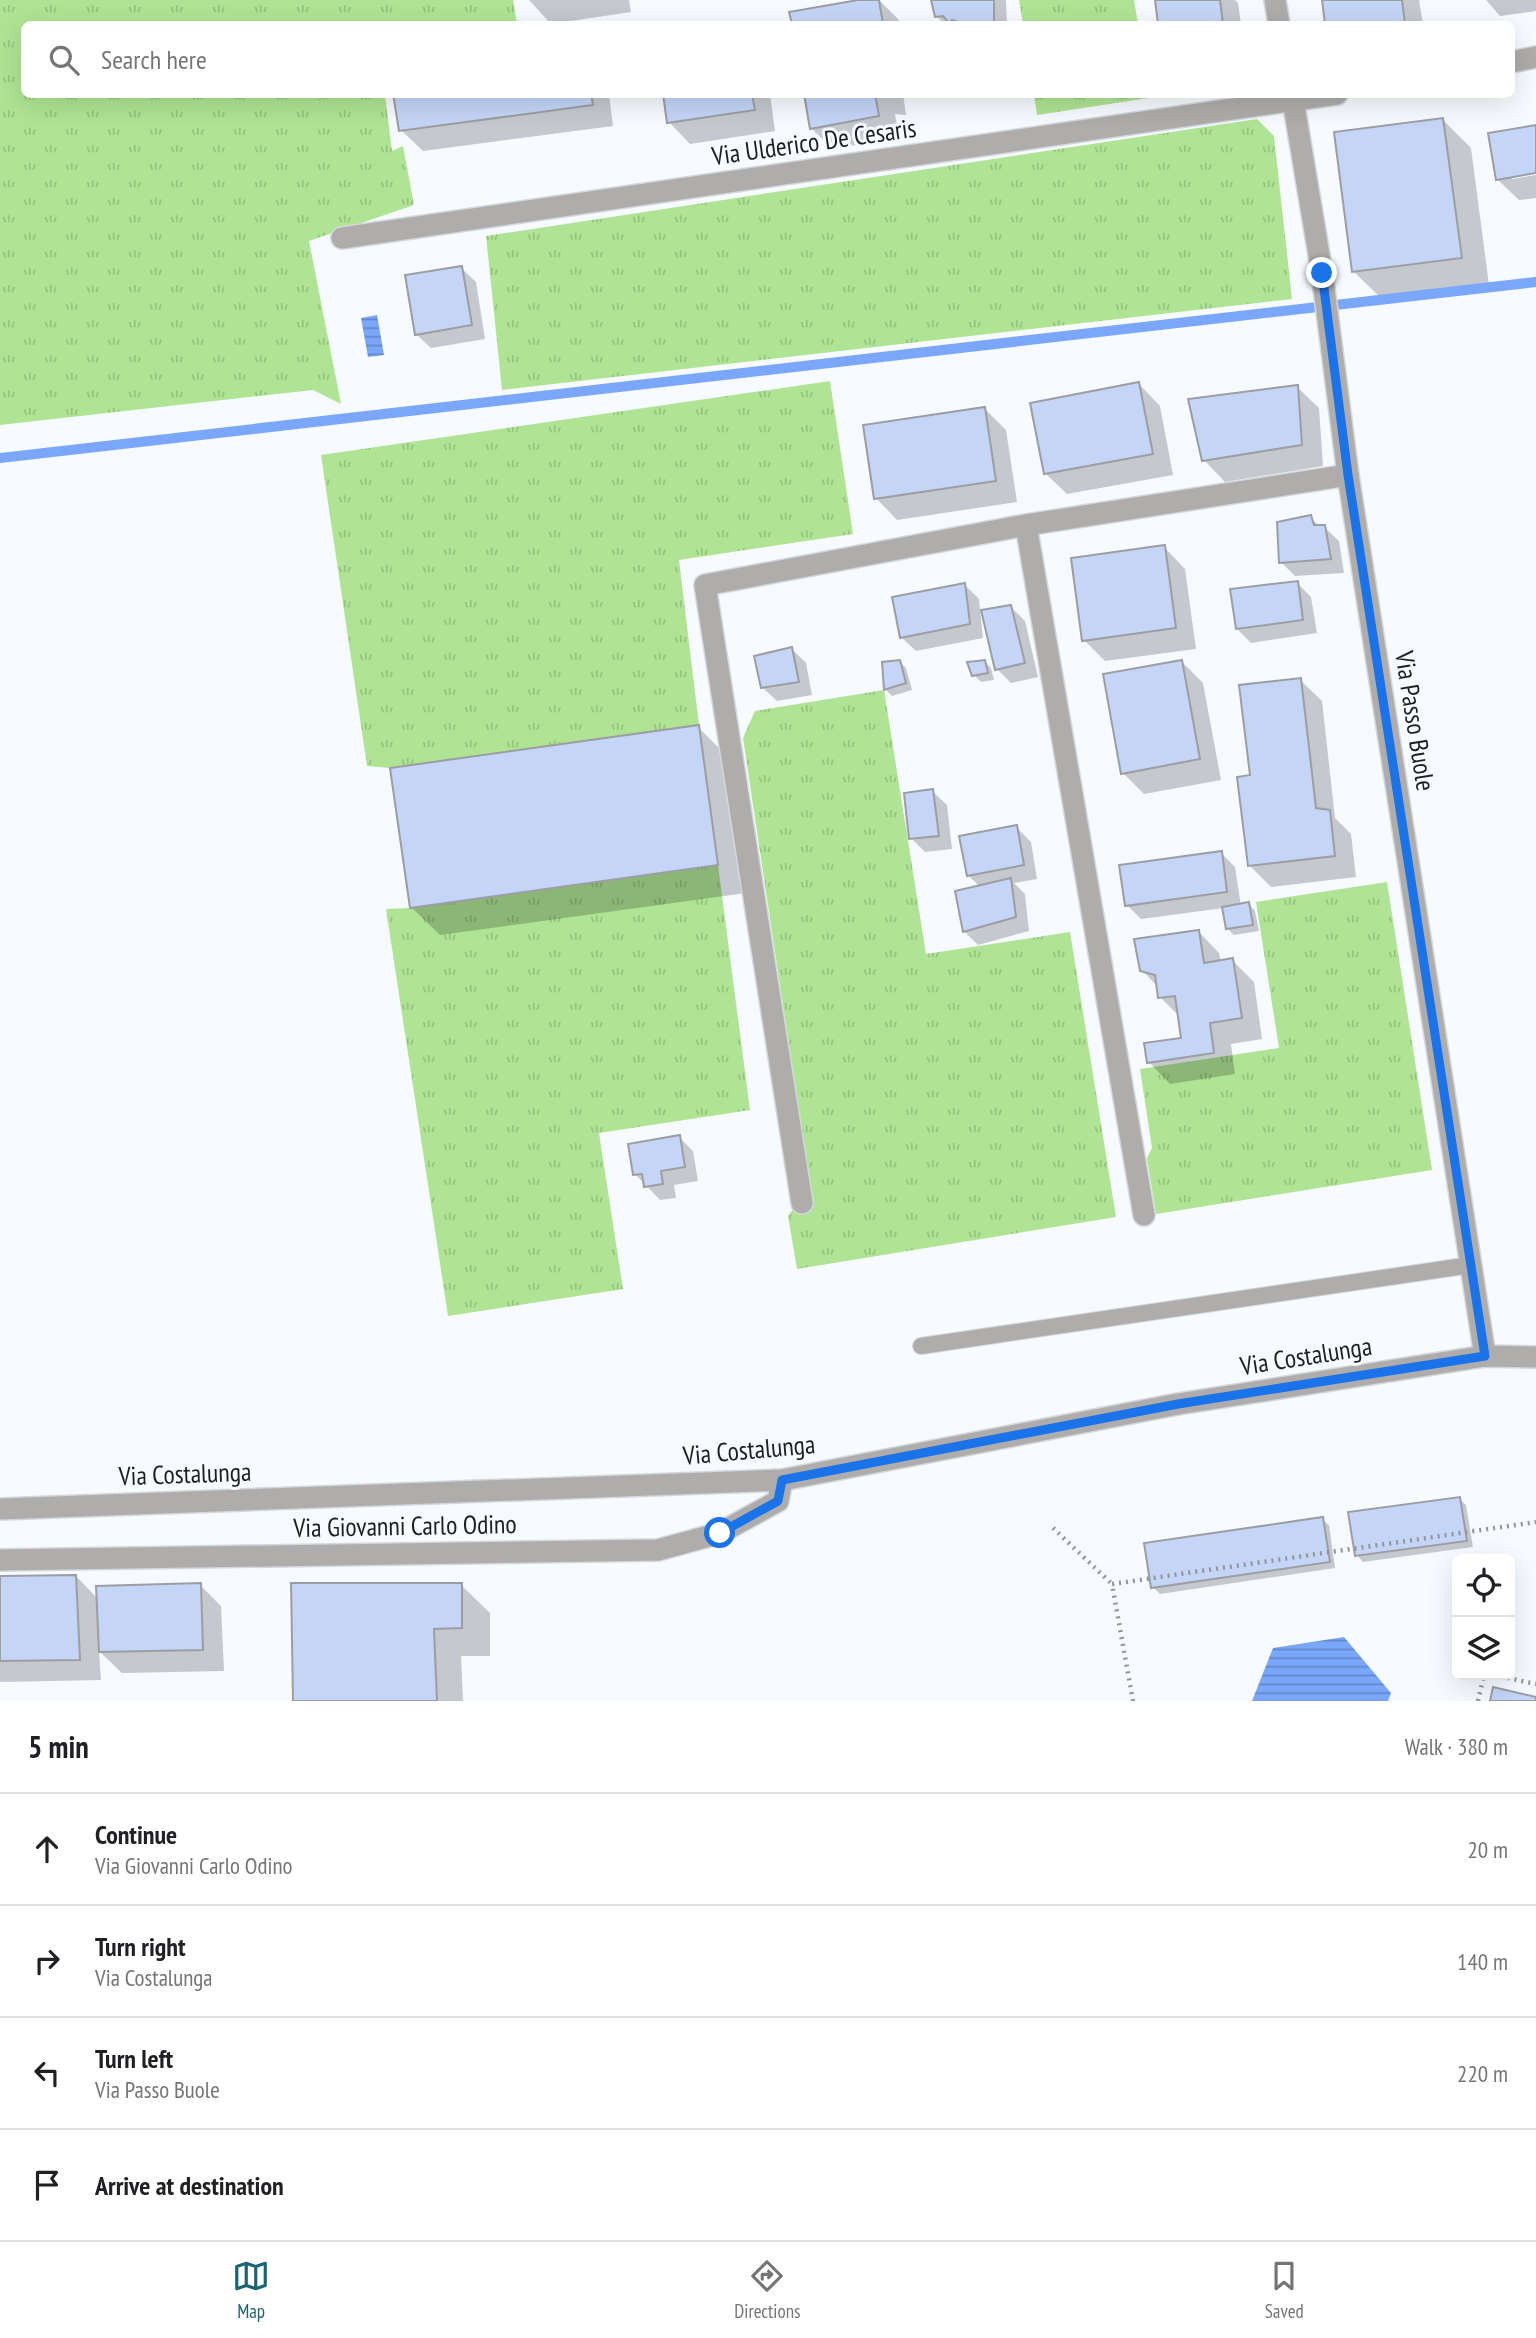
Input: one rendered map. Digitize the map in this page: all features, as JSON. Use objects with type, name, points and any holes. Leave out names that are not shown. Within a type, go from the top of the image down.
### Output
[{"type":"street","points":[[1275,0],[1278,21]]},
{"type":"street","points":[[1515,61],[1536,57]]},
{"type":"street","name":"Via Ulderico De Cesaris","points":[[342,238],[1293,98]]},
{"type":"street","name":"Via Passo Buole","points":[[1293,98],[1322,273],[1348,475],[1485,1356]]},
{"type":"street","points":[[802,1203],[705,585],[1026,525],[1348,475]]},
{"type":"street","points":[[1026,525],[1144,1215]]},
{"type":"street","name":"Via Costalunga","points":[[0,1509],[782,1480],[1178,1404],[1485,1356],[1536,1357]]},
{"type":"street","name":"Via Giovanni Carlo Odino","points":[[0,1560],[658,1550],[720,1533],[778,1501],[782,1480]]},
{"type":"lane","points":[[920,1346],[1471,1265]]},
{"type":"path","points":[[1112,1584],[1536,1522]]},
{"type":"path","points":[[1053,1528],[1112,1584],[1133,1701]]},
{"type":"path","points":[[1478,1701],[1483,1680]]},
{"type":"path","points":[[1515,1680],[1536,1684]]},
{"type":"green space","points":[[0,0],[513,0],[516,21],[21,21],[21,98],[385,98],[392,151],[403,146],[414,205],[309,241],[341,404],[313,390],[0,425]]},
{"type":"green space","points":[[1019,0],[1134,0],[1138,21],[1022,21]]},
{"type":"green space","points":[[1034,98],[1149,98],[1037,115]]},
{"type":"green space","points":[[1257,119],[1274,136],[1292,299],[502,390],[486,236]]},
{"type":"green space","points":[[830,381],[853,534],[679,560],[699,725],[390,768],[367,766],[321,455]]},
{"type":"green space","points":[[884,690],[926,954],[1070,932],[1116,1217],[797,1269],[788,1216],[810,1186],[743,738],[755,711]]},
{"type":"green space","points":[[718,865],[750,1110],[599,1133],[623,1289],[448,1316],[386,909],[410,908]]},
{"type":"green space","points":[[1387,882],[1432,1170],[1156,1214],[1147,1158],[1152,1148],[1140,1069],[1279,1048],[1256,902]]},
{"type":"water","points":[[377,315],[384,355],[368,357],[361,318]]},
{"type":"water","points":[[1344,1637],[1391,1693],[1388,1701],[1252,1701],[1273,1648]]},
{"type":"building","points":[[858,0],[879,0],[882,21],[791,21],[789,12]]},
{"type":"building","points":[[931,0],[994,0],[994,21],[947,21],[943,16],[935,17]]},
{"type":"building","points":[[1155,0],[1220,0],[1223,21],[1158,21]]},
{"type":"building","points":[[1322,0],[1402,0],[1405,21],[1325,21]]},
{"type":"building","points":[[394,98],[592,98],[593,105],[399,131]]},
{"type":"building","points":[[664,98],[753,98],[755,110],[667,123]]},
{"type":"building","points":[[805,98],[876,98],[879,116],[810,129]]},
{"type":"building","points":[[1443,118],[1462,258],[1352,272],[1334,132]]},
{"type":"building","points":[[1536,125],[1536,173],[1496,180],[1488,133]]},
{"type":"building","points":[[462,266],[472,325],[415,335],[405,275]]},
{"type":"building","points":[[1139,382],[1153,454],[1044,474],[1030,403]]},
{"type":"building","points":[[1298,385],[1302,445],[1202,461],[1188,399]]},
{"type":"building","points":[[985,407],[996,481],[874,499],[863,425]]},
{"type":"building","points":[[1311,515],[1314,525],[1325,525],[1331,559],[1279,563],[1277,522]]},
{"type":"building","points":[[1165,545],[1176,628],[1082,641],[1071,558]]},
{"type":"building","points":[[1298,581],[1303,620],[1236,629],[1230,589]]},
{"type":"building","points":[[965,583],[970,624],[900,638],[892,597]]},
{"type":"building","points":[[1011,605],[1025,663],[995,670],[981,610]]},
{"type":"building","points":[[792,647],[799,682],[761,688],[754,656]]},
{"type":"building","points":[[900,660],[906,683],[884,690],[882,662]]},
{"type":"building","points":[[985,660],[988,673],[972,676],[967,662]]},
{"type":"building","points":[[1182,660],[1200,759],[1121,774],[1103,674]]},
{"type":"building","points":[[1301,678],[1316,808],[1330,810],[1335,856],[1248,866],[1237,777],[1250,775],[1239,685]]},
{"type":"building","points":[[699,725],[718,865],[410,908],[390,768]]},
{"type":"building","points":[[933,789],[939,836],[909,839],[904,793]]},
{"type":"building","points":[[1017,825],[1024,865],[967,876],[959,836]]},
{"type":"building","points":[[1222,851],[1227,892],[1125,906],[1119,865]]},
{"type":"building","points":[[1011,878],[1016,917],[963,932],[955,891]]},
{"type":"building","points":[[1249,902],[1253,925],[1226,929],[1222,907]]},
{"type":"building","points":[[1199,930],[1204,963],[1233,958],[1242,1018],[1210,1023],[1214,1053],[1147,1063],[1144,1043],[1181,1038],[1175,996],[1158,998],[1155,975],[1140,971],[1134,939]]},
{"type":"building","points":[[680,1135],[685,1167],[661,1171],[663,1184],[644,1187],[642,1174],[633,1175],[628,1144]]},
{"type":"building","points":[[1460,1497],[1467,1541],[1355,1556],[1348,1512]]},
{"type":"building","points":[[1323,1517],[1330,1562],[1151,1588],[1144,1543]]},
{"type":"building","points":[[76,1575],[80,1660],[0,1661],[0,1576]]},
{"type":"building","points":[[201,1583],[203,1650],[99,1652],[96,1586]]},
{"type":"building","points":[[291,1583],[462,1583],[462,1628],[434,1629],[437,1701],[293,1701]]},
{"type":"building","points":[[1493,1687],[1536,1697],[1536,1701],[1490,1701]]},
{"type":"waterway","points":[[0,458],[1536,282]]},
{"type":"route","points":[[720,1533],[778,1501],[782,1480],[1178,1404],[1485,1356],[1348,475],[1322,273]]}]
